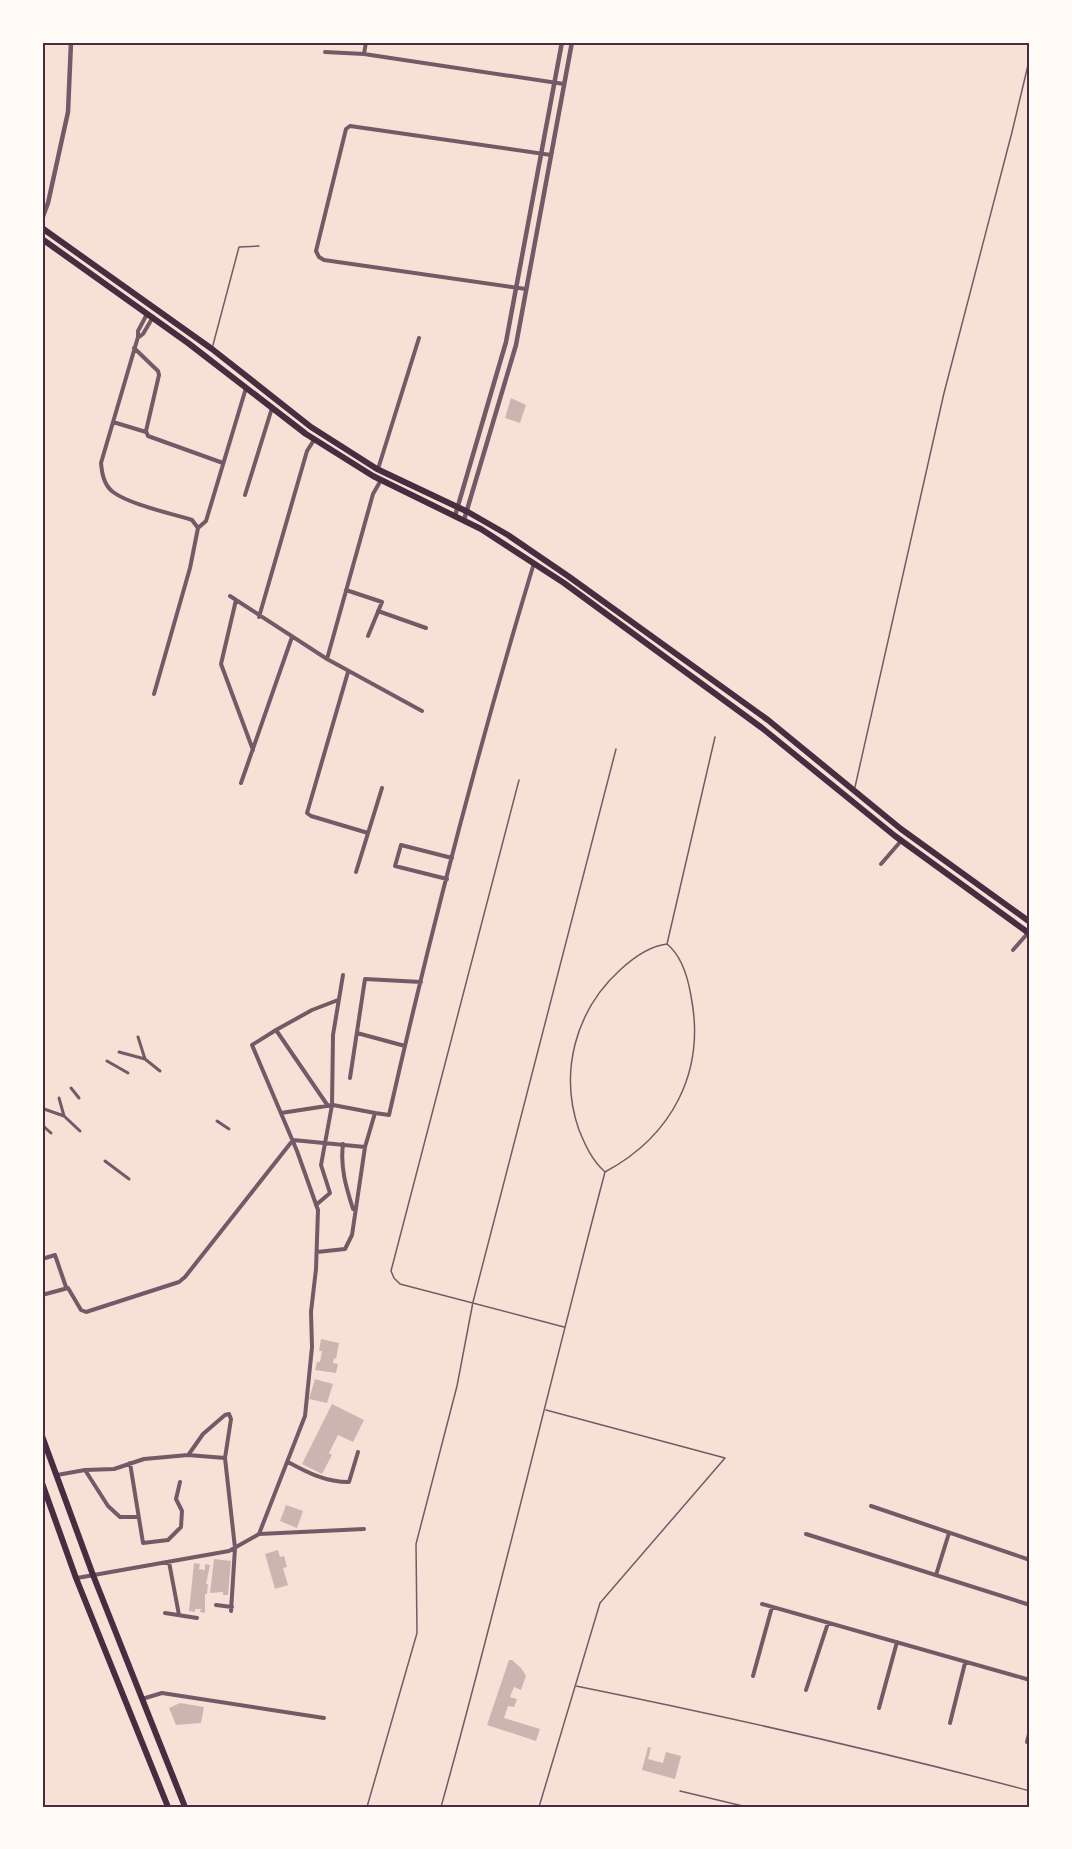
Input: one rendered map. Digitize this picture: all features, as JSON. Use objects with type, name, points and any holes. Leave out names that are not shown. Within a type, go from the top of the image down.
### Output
[{"type":"main road","points":[[42,228],[212,349],[321,433],[377,469],[468,512],[568,576],[754,710],[909,835],[1030,922]]},
{"type":"main road","points":[[42,239],[150,315],[314,439],[381,480],[464,520],[534,563],[747,717],[901,840],[1029,933]]},
{"type":"main road","points":[[747,717],[754,710]]},
{"type":"main road","points":[[42,1436],[93,1575],[185,1807]]},
{"type":"main road","points":[[42,1483],[76,1578],[168,1807]]},
{"type":"street","points":[[42,219],[48,203],[68,112],[71,42]]},
{"type":"street","points":[[364,54],[366,42]]},
{"type":"street","points":[[455,516],[506,342],[562,42]]},
{"type":"street","points":[[464,520],[516,345],[572,42]]},
{"type":"street","points":[[325,52],[364,54],[564,84]]},
{"type":"street","points":[[526,289],[324,260],[316,251],[346,129],[350,126],[551,155]]},
{"type":"street","points":[[150,315],[143,334],[138,337],[134,347],[100,463],[102,477],[112,491],[126,499],[192,520],[198,528]]},
{"type":"street","points":[[377,469],[418,338]]},
{"type":"street","points":[[134,347],[158,371],[159,375],[146,432]]},
{"type":"street","points":[[154,694],[190,568],[198,528],[206,521],[246,388]]},
{"type":"street","points":[[245,495],[272,408]]},
{"type":"street","points":[[113,422],[146,432],[150,437],[223,463]]},
{"type":"street","points":[[259,617],[307,451],[314,439],[321,433]]},
{"type":"street","points":[[327,659],[374,494],[381,480]]},
{"type":"street","points":[[281,1113],[330,1106],[389,1115],[426,955],[511,639],[534,563]]},
{"type":"street","points":[[346,590],[382,602],[368,636]]},
{"type":"street","points":[[230,596],[259,617],[348,672],[422,711]]},
{"type":"street","points":[[236,600],[221,664],[253,750]]},
{"type":"street","points":[[378,611],[426,628]]},
{"type":"street","points":[[241,783],[292,637]]},
{"type":"street","points":[[348,672],[307,813],[368,833]]},
{"type":"street","points":[[356,872],[382,788]]},
{"type":"street","points":[[881,864],[901,840]]},
{"type":"street","points":[[447,879],[395,866],[401,845],[452,858]]},
{"type":"street","points":[[1013,950],[1029,933]]},
{"type":"street","points":[[316,1205],[330,1193],[321,1165],[330,1106],[333,1035],[343,975]]},
{"type":"street","points":[[350,1077],[365,979],[421,982]]},
{"type":"street","points":[[259,1534],[305,1416],[312,1347],[311,1312],[316,1269],[318,1210],[292,1140],[252,1045],[312,1010],[338,1000]]},
{"type":"street","points":[[276,1030],[330,1106]]},
{"type":"street","points":[[357,1033],[405,1046]]},
{"type":"street","points":[[138,1037],[145,1059]]},
{"type":"street","points":[[119,1052],[145,1059],[160,1071]]},
{"type":"street","points":[[107,1060],[128,1073]]},
{"type":"street","points":[[71,1088],[79,1098]]},
{"type":"street","points":[[58,1098],[64,1116]]},
{"type":"street","points":[[44,1109],[64,1116],[80,1131]]},
{"type":"street","points":[[317,1252],[345,1249],[352,1235],[365,1147],[375,1113]]},
{"type":"street","points":[[217,1120],[230,1130]]},
{"type":"street","points":[[42,1125],[51,1133]]},
{"type":"street","points":[[292,1140],[365,1147]]},
{"type":"street","points":[[42,1259],[55,1256],[67,1288],[70,1289],[81,1310],[86,1312],[182,1280],[292,1140]]},
{"type":"street","points":[[343,1144],[341,1159],[354,1213]]},
{"type":"street","points":[[105,1161],[129,1179]]},
{"type":"street","points":[[42,1294],[67,1288]]},
{"type":"street","points":[[188,1455],[203,1434],[229,1414],[231,1419],[225,1458],[235,1548],[232,1609],[216,1605]]},
{"type":"street","points":[[288,1462],[317,1477],[349,1482],[358,1452]]},
{"type":"street","points":[[57,1475],[114,1468],[144,1459],[188,1455],[225,1458]]},
{"type":"street","points":[[130,1462],[143,1543],[168,1540],[181,1527],[182,1511],[176,1499],[180,1482]]},
{"type":"street","points":[[84,1470],[108,1506],[120,1517],[138,1517]]},
{"type":"street","points":[[871,1506],[1030,1560]]},
{"type":"street","points":[[76,1578],[235,1548],[259,1534],[364,1530]]},
{"type":"street","points":[[936,1575],[949,1533]]},
{"type":"street","points":[[806,1534],[1030,1605]]},
{"type":"street","points":[[170,1562],[179,1615]]},
{"type":"street","points":[[762,1604],[1030,1680]]},
{"type":"street","points":[[753,1676],[772,1606]]},
{"type":"street","points":[[165,1613],[197,1618]]},
{"type":"street","points":[[806,1690],[828,1623]]},
{"type":"street","points":[[879,1708],[897,1642]]},
{"type":"street","points":[[950,1723],[965,1663]]},
{"type":"street","points":[[141,1699],[162,1693],[324,1718]]},
{"type":"street","points":[[1027,1742],[1030,1730]]},
{"type":"lane","points":[[854,790],[944,393],[1029,61]]},
{"type":"lane","points":[[212,349],[239,247],[259,246]]},
{"type":"lane","points":[[667,944],[715,737]]},
{"type":"lane","points":[[367,1807],[417,1633],[416,1544],[457,1386],[473,1302],[616,748]]},
{"type":"lane","points":[[519,780],[391,1271],[393,1278],[400,1284],[564,1327]]},
{"type":"lane","points":[[441,1807],[484,1652],[564,1327],[605,1172],[637,1153],[659,1131],[677,1105],[689,1076],[695,1045],[695,1013],[689,982],[676,951],[667,944],[657,945],[630,961],[608,981],[591,1004],[578,1030],[571,1059],[570,1078],[574,1117],[594,1161],[605,1172]]},
{"type":"lane","points":[[538,1807],[600,1603],[725,1458],[545,1410]]},
{"type":"lane","points":[[576,1686],[733,1718],[915,1760],[1030,1791]]},
{"type":"lane","points":[[680,1791],[747,1807]]},
{"type":"building","points":[[511,398],[526,405],[520,423],[505,418]]},
{"type":"building","points":[[321,1339],[339,1343],[333,1363],[338,1364],[336,1373],[315,1370],[317,1362],[320,1362]]},
{"type":"building","points":[[315,1379],[333,1384],[327,1403],[309,1399]]},
{"type":"building","points":[[332,1404],[364,1420],[353,1442],[338,1435],[329,1453],[332,1455],[322,1474],[302,1464]]},
{"type":"building","points":[[286,1505],[303,1511],[297,1528],[280,1521]]},
{"type":"building","points":[[278,1550],[280,1557],[284,1556],[287,1567],[283,1568],[288,1585],[275,1589],[265,1554]]},
{"type":"building","points":[[214,1559],[231,1561],[228,1595],[223,1595],[223,1592],[210,1593]]},
{"type":"building","points":[[194,1563],[200,1564],[199,1569],[205,1570],[205,1564],[210,1565],[206,1584],[208,1584],[207,1594],[205,1594],[205,1613],[200,1612],[201,1609],[195,1609],[195,1612],[189,1611]]},
{"type":"building","points":[[509,1660],[521,1668],[526,1676],[521,1690],[514,1687],[510,1697],[517,1699],[514,1707],[508,1706],[504,1718],[540,1729],[536,1741],[487,1725]]},
{"type":"building","points":[[180,1703],[204,1707],[201,1723],[176,1725],[169,1708]]},
{"type":"building","points":[[648,1747],[651,1748],[648,1759],[663,1763],[666,1752],[681,1756],[675,1779],[642,1770]]}]
